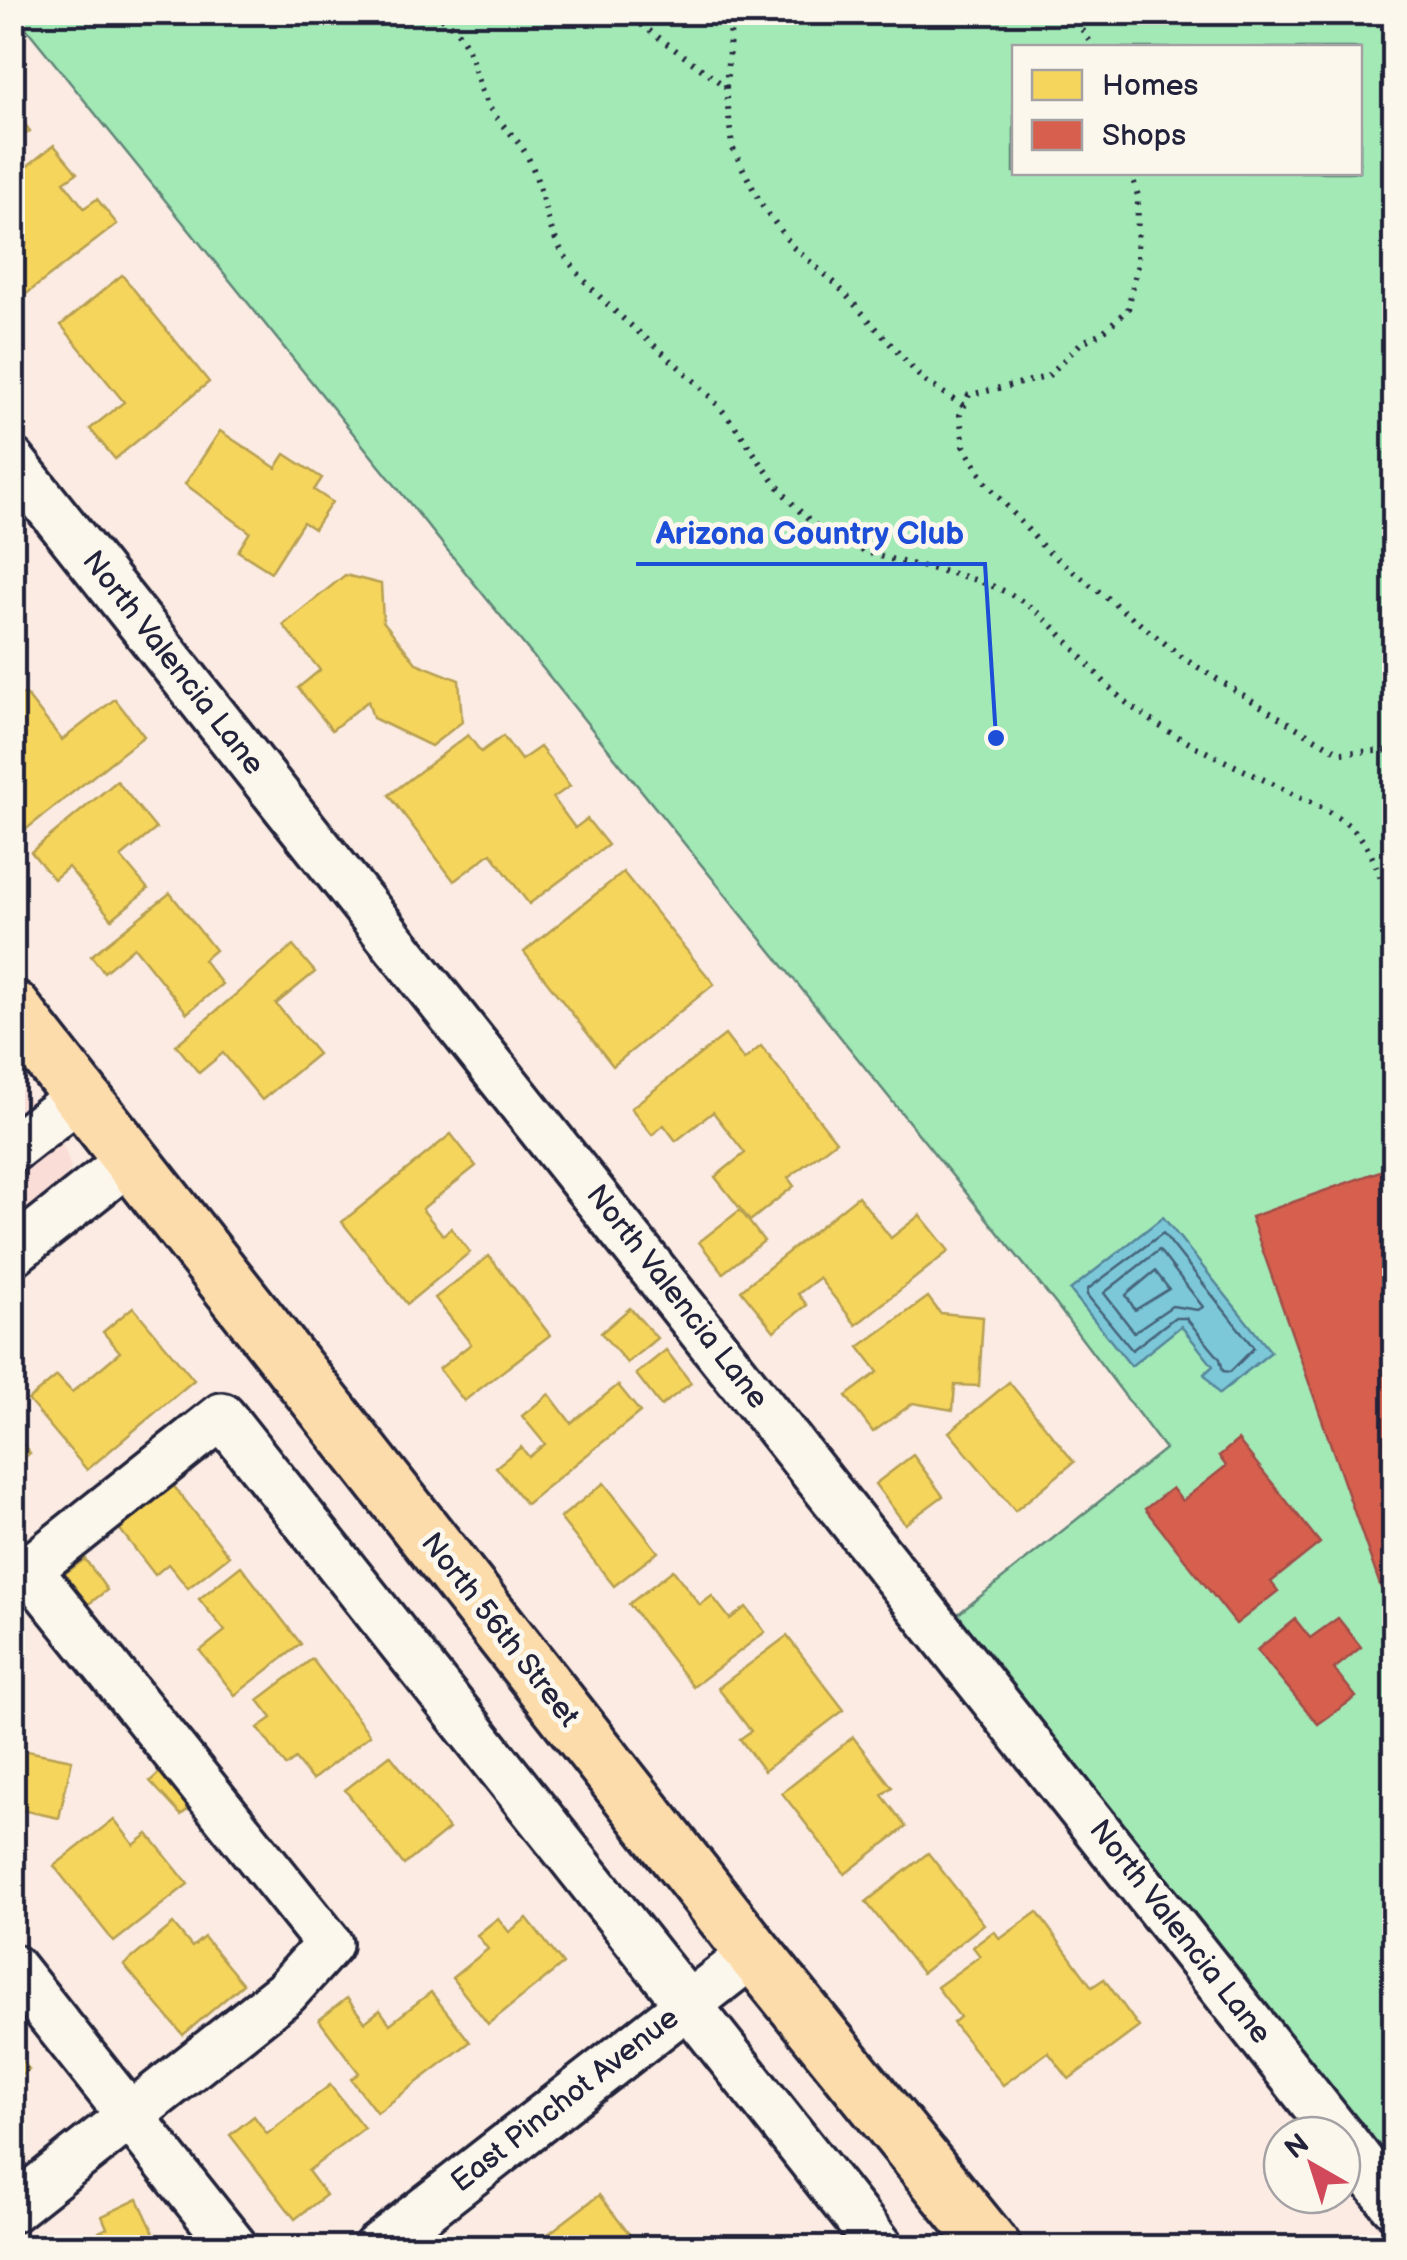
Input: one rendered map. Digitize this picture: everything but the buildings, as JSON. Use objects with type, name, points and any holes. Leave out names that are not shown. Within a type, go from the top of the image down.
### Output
[{"type":"main road","name":"North 56th Street","points":[[12,1008],[754,1953],[992,2248]]},
{"type":"street","name":"North Valencia Lane","points":[[12,461],[1324,2115]]},
{"type":"street","points":[[12,1150],[81,1096]]},
{"type":"street","points":[[12,1253],[131,1160]]},
{"type":"street","points":[[12,2209],[284,1994],[328,1944],[21,1577],[222,1416],[880,2248]]},
{"type":"street","name":"East Pinchot Avenue","points":[[376,2248],[754,1953]]},
{"type":"street","points":[[12,1967],[234,2248]]},
{"type":"street","name":"North Valencia Lane","points":[[1362,2164],[1394,2205]]},
{"type":"path","points":[[434,12],[456,26],[472,54],[486,101],[526,155],[547,226],[568,260],[606,304],[680,366],[717,404],[812,522],[849,547],[997,588],[1025,601],[1056,626],[1127,703],[1160,727],[1324,810],[1354,830],[1372,854],[1382,886],[1394,905]]},
{"type":"path","points":[[624,12],[726,87]]},
{"type":"path","points":[[732,12],[726,87],[732,148],[761,204],[792,248],[836,284],[923,380],[964,406]]},
{"type":"path","points":[[1071,12],[1092,45]]},
{"type":"path","points":[[1132,175],[1138,196],[1137,266],[1128,309],[1103,332],[1081,343],[1047,376],[969,395],[960,415],[964,446],[986,483],[1046,550],[1186,660],[1341,753],[1394,750]]},
{"type":"shaded area","points":[[12,1079],[61,1139],[71,1168],[61,1185],[13,1224]]},
{"type":"green space","points":[[14,13],[1394,13],[1394,2169],[1362,2128],[1362,2115],[1351,2115],[957,1615],[1165,1449],[1055,1303]]},
{"type":"water","points":[[1163,1217],[1271,1352],[1219,1394],[1204,1374],[1213,1366],[1181,1326],[1131,1366],[1070,1290]]},
{"type":"place","name":"Arizona Country Club","points":[[996,738]]}]
